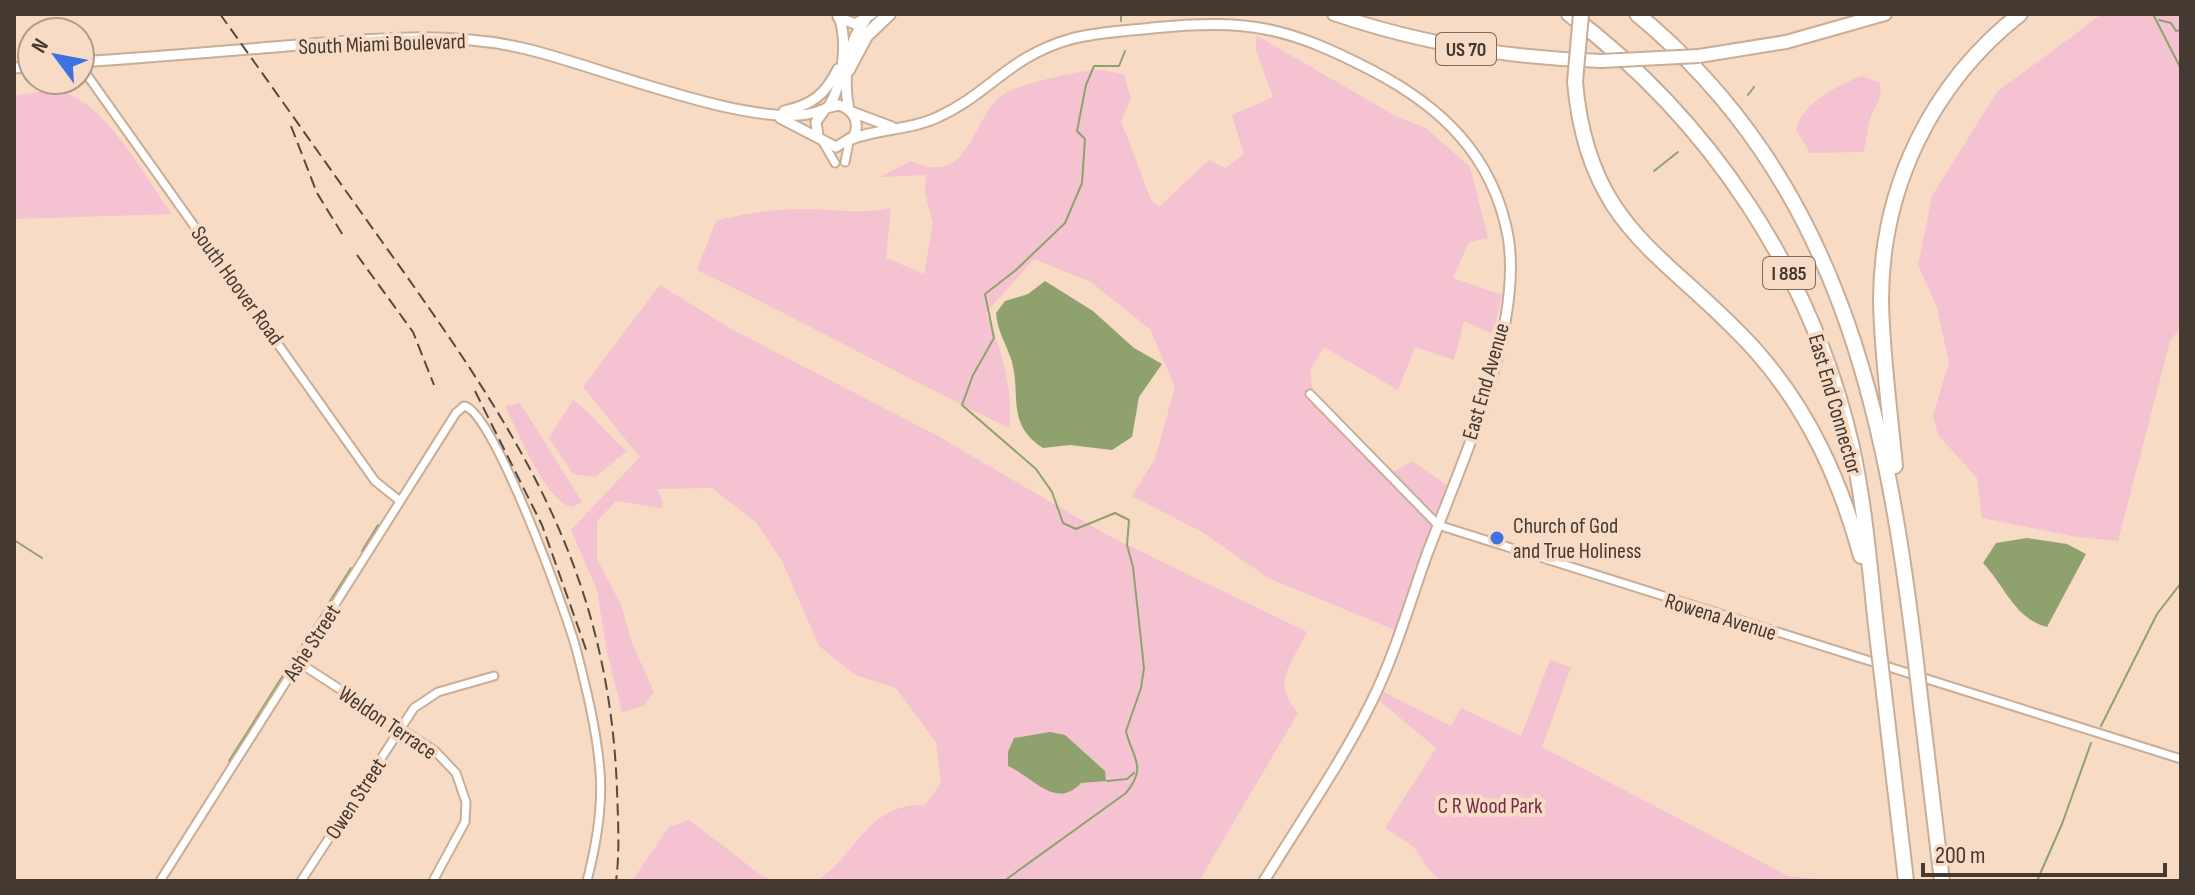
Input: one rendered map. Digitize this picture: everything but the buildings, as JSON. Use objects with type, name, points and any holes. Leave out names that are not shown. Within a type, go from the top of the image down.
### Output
[{"type":"highway","points":[[844,68],[866,36],[889,14]]},
{"type":"highway","name":"US 70","points":[[1334,14],[1465,48],[1527,57],[1601,61],[1699,56],[1786,42],[1885,14]]},
{"type":"highway","name":"East End Connector","points":[[1569,14],[1633,67],[1690,126],[1734,182],[1789,274],[1823,351],[1859,478],[1906,881]]},
{"type":"highway","points":[[1581,14],[1575,82],[1584,138],[1613,206],[1647,250],[1755,351],[1790,394],[1814,433],[1842,492],[1873,602]]},
{"type":"highway","name":"East End Connector","points":[[1637,14],[1722,100],[1767,160],[1806,224],[1838,292],[1863,364],[1900,526],[1942,881]]},
{"type":"highway","points":[[1900,526],[1882,317],[1888,225],[1910,155],[1936,105],[1982,47],[2020,14]]},
{"type":"street","points":[[838,16],[843,34],[846,91],[857,125],[845,162]]},
{"type":"street","points":[[838,16],[851,24],[869,18]]},
{"type":"street","points":[[835,163],[820,139],[816,122],[837,91],[853,39],[869,18]]},
{"type":"street","name":"East End Avenue","points":[[851,140],[945,114],[1015,62],[1057,43],[1095,34],[1204,23],[1261,26],[1298,35],[1427,102],[1464,138],[1484,168],[1499,203],[1510,256],[1505,314],[1495,363],[1370,706],[1264,881]]},
{"type":"street","name":"South Miami Boulevard","points":[[96,63],[381,38],[452,38],[520,47],[721,105],[803,116],[826,108]]},
{"type":"street","points":[[771,114],[815,101],[844,68]]},
{"type":"street","name":"South Hoover Road","points":[[96,87],[375,481],[400,501]]},
{"type":"street","points":[[826,108],[839,105],[892,127]]},
{"type":"street","name":"South Miami Boulevard","points":[[771,114],[820,139]]},
{"type":"street","points":[[820,139],[836,147],[851,140]]},
{"type":"street","name":"Rowena Avenue","points":[[1310,394],[1438,525],[2181,759]]},
{"type":"street","name":"Ashe Street","points":[[160,881],[456,413],[464,406],[475,410],[485,424],[515,488],[554,582],[577,652],[600,771],[600,809],[587,881]]},
{"type":"street","name":"Weldon Terrace","points":[[298,662],[400,728],[450,766],[466,802],[461,834],[433,881]]},
{"type":"street","name":"Owen Street","points":[[301,881],[400,728],[429,696],[494,676]]},
{"type":"green space","points":[[2102,14],[2181,14],[2181,327],[2170,341],[2118,541],[2077,537],[1982,518],[1977,478],[1938,435],[1933,415],[1949,363],[1937,307],[1918,265],[1932,196],[1997,92]]},
{"type":"green space","points":[[1256,35],[1397,117],[1426,128],[1470,167],[1488,238],[1469,242],[1453,278],[1502,295],[1493,334],[1464,321],[1454,360],[1415,347],[1398,390],[1324,347],[1310,370],[1314,402],[1385,477],[1412,461],[1447,485],[1395,630],[1268,578],[1202,532],[1132,496],[1155,459],[1175,387],[1150,329],[1091,282],[1034,259],[986,313],[1005,369],[1010,399],[1009,428],[697,270],[716,221],[757,212],[815,209],[875,211],[891,208],[886,258],[924,274],[933,223],[925,194],[926,175],[880,177],[911,161],[931,167],[947,165],[959,158],[993,104],[1004,94],[1036,82],[1091,71],[1124,74],[1131,99],[1121,121],[1151,200],[1159,207],[1209,160],[1225,168],[1244,154],[1232,115],[1273,97],[1256,51]]},
{"type":"green space","points":[[1861,76],[1879,82],[1880,93],[1870,119],[1863,152],[1810,153],[1796,130],[1805,112],[1831,90]]},
{"type":"green space","points":[[14,96],[74,96],[91,108],[135,159],[172,214],[14,219]]},
{"type":"green space","points":[[660,285],[731,329],[936,435],[1107,535],[1307,632],[1286,673],[1285,682],[1290,702],[1298,713],[1199,881],[817,881],[876,821],[889,812],[925,805],[941,783],[936,742],[896,688],[855,675],[819,646],[782,561],[756,522],[712,488],[657,489],[663,502],[661,508],[616,501],[597,521],[597,559],[621,605],[632,643],[654,692],[644,706],[622,712],[607,652],[597,590],[571,530],[640,457],[583,387]]},
{"type":"green space","points":[[573,400],[627,451],[595,477],[573,474],[549,438]]},
{"type":"green space","points":[[520,403],[582,502],[571,507],[561,501],[542,478],[505,406]]},
{"type":"green space","name":"C R Wood Park","points":[[1550,660],[1571,667],[1542,747],[1788,876],[1837,881],[1441,881],[1429,870],[1414,847],[1385,828],[1436,748],[1380,701],[1384,692],[1451,726],[1461,708],[1521,736]]},
{"type":"green space","points":[[689,820],[773,881],[632,881],[669,827]]},
{"type":"shaded area","points":[[1045,281],[1093,311],[1134,348],[1162,364],[1139,397],[1132,437],[1112,450],[1070,445],[1043,448],[1031,439],[1019,419],[1012,362],[996,313],[1005,301],[1028,294]]},
{"type":"shaded area","points":[[2027,538],[2067,544],[2086,554],[2047,627],[2036,623],[2018,609],[1983,563],[1996,543]]},
{"type":"shaded area","points":[[1050,732],[1065,735],[1105,771],[1106,781],[1081,783],[1072,791],[1054,793],[1008,766],[1008,752],[1014,738]]},
{"type":"waterway","points":[[1121,14],[1121,21]]},
{"type":"waterway","points":[[2153,14],[2181,69]]},
{"type":"waterway","points":[[2159,20],[2171,23],[2176,31],[2181,30]]},
{"type":"waterway","points":[[1004,881],[1126,793],[1136,776],[1136,762],[1126,731],[1141,688],[1144,668],[1133,567],[1127,545],[1129,520],[1115,513],[1076,529],[1063,523],[1052,492],[1036,469],[962,405],[973,375],[994,338],[985,294],[1016,270],[1065,223],[1082,183],[1085,139],[1077,131],[1086,85],[1094,66],[1119,66],[1125,51]]},
{"type":"waterway","points":[[1748,95],[1754,87]]},
{"type":"waterway","points":[[1654,171],[1678,152]]},
{"type":"waterway","points":[[362,551],[378,525]]},
{"type":"waterway","points":[[14,540],[42,558]]},
{"type":"waterway","points":[[229,761],[351,568]]},
{"type":"waterway","points":[[2101,726],[2157,614],[2181,583]]},
{"type":"waterway","points":[[2037,881],[2062,824],[2091,743]]},
{"type":"waterway","points":[[1107,781],[1127,779],[1134,773]]},
{"type":"railway","points":[[220,14],[438,320],[516,443],[548,505],[575,569],[596,637],[610,710],[618,813],[616,881]]},
{"type":"railway","points":[[291,126],[317,193],[344,237]]},
{"type":"railway","points":[[357,255],[413,332],[434,385]]},
{"type":"railway","points":[[475,391],[542,525],[588,655]]},
{"type":"place","name":"Church of God and True Holiness","points":[[1497,538]]}]
